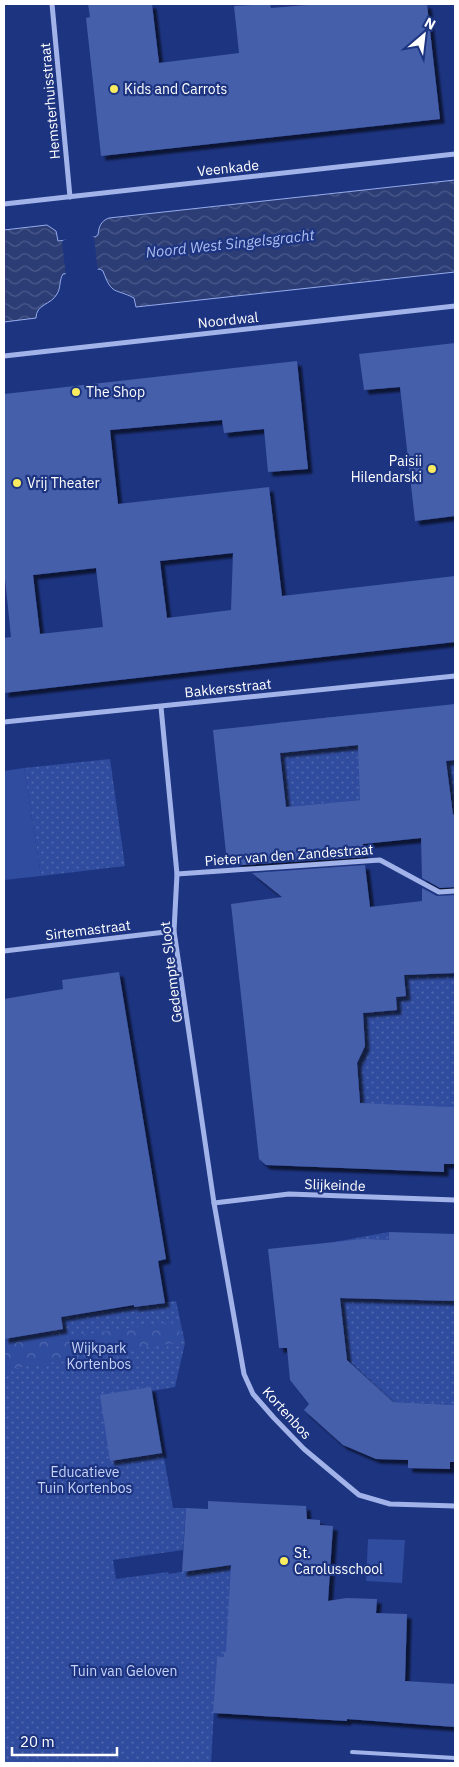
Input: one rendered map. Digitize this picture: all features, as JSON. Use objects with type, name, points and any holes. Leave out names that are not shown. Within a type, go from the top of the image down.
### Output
[{"type":"street","name":"Hemsterhuisstraat","points":[[52,4],[70,196]]},
{"type":"street","name":"Veenkade","points":[[4,204],[455,154]]},
{"type":"street","name":"Noordwal","points":[[4,356],[455,306]]},
{"type":"street","name":"Bakkersstraat","points":[[4,722],[455,676]]},
{"type":"street","name":"Gedempte Sloot","points":[[161,707],[177,874],[174,931],[214,1203]]},
{"type":"street","name":"Pieter van den Zandestraat","points":[[177,874],[380,860],[439,892],[455,891]]},
{"type":"street","name":"Sirtemastraat","points":[[4,951],[174,931]]},
{"type":"street","name":"Slijkeinde","points":[[214,1203],[289,1194],[455,1200]]},
{"type":"street","name":"Kortenbos","points":[[214,1203],[238,1345],[244,1374],[253,1394],[304,1449],[359,1495],[390,1504],[455,1506]]},
{"type":"lane","points":[[352,1752],[455,1758]]},
{"type":"green space","points":[[361,714],[435,762],[455,760],[455,815],[439,815],[359,800],[286,807],[277,723]]},
{"type":"green space","points":[[110,759],[125,866],[41,876],[24,768]]},
{"type":"green space","points":[[24,768],[41,876],[4,880],[4,771]]},
{"type":"green space","points":[[455,973],[455,1107],[345,1103],[356,1056],[361,1055],[365,1039],[358,1012],[397,1010],[395,975]]},
{"type":"green space","points":[[389,1232],[385,1299],[455,1301],[455,1405],[393,1402],[347,1359],[334,1242]]},
{"type":"green space","points":[[176,1301],[185,1343],[175,1387],[152,1391],[173,1508],[186,1508],[183,1550],[113,1560],[116,1579],[187,1571],[186,1562],[246,1565],[241,1653],[224,1652],[224,1657],[217,1656],[211,1763],[4,1763],[4,1339],[63,1329],[61,1317]]},
{"type":"green space","points":[[180,1321],[179,1342],[4,1370],[4,1339],[63,1329],[65,1337]]},
{"type":"green space","points":[[368,1539],[405,1540],[402,1583],[366,1581]]},
{"type":"water","name":"Noord West Singelsgracht","points":[[455,180],[455,272],[136,307],[134,298],[112,288],[100,269],[63,274],[57,294],[38,310],[36,318],[4,322],[4,230],[47,225],[56,231],[58,241],[95,237],[98,235],[102,222],[109,218]]},
{"type":"pier","points":[[94,237],[98,272],[66,276],[62,241],[69,238]]},
{"type":"building","points":[[88,4],[152,4],[159,63],[239,53],[234,6],[270,4],[271,8],[319,4],[427,4],[440,119],[101,156],[86,18],[90,17]]},
{"type":"building","points":[[455,343],[455,516],[415,521],[400,387],[364,390],[359,354]]},
{"type":"building","points":[[297,361],[308,469],[268,472],[264,429],[224,433],[222,420],[110,430],[118,504],[269,487],[282,596],[455,576],[455,642],[4,693],[4,638],[11,637],[4,569],[4,394]],"holes":[[[233,553],[231,610],[167,618],[160,561]],[[96,568],[103,627],[40,634],[33,575]]]},
{"type":"building","points":[[455,704],[455,760],[446,761],[453,815],[455,814],[455,887],[440,888],[422,878],[421,838],[363,844],[364,857],[242,865],[226,853],[213,730]],"holes":[[[358,745],[360,800],[286,807],[280,753]]]},
{"type":"building","points":[[365,865],[370,907],[422,901],[422,888],[437,896],[455,895],[455,973],[404,975],[406,996],[396,997],[397,1010],[363,1013],[365,1046],[357,1063],[360,1103],[455,1107],[455,1164],[444,1164],[444,1172],[266,1165],[259,1159],[231,904],[282,897],[252,873]]},
{"type":"building","points":[[119,972],[166,1259],[158,1261],[165,1303],[134,1307],[134,1305],[61,1317],[63,1329],[4,1339],[4,999],[63,989],[62,980]]},
{"type":"building","points":[[389,1232],[455,1234],[455,1301],[340,1298],[347,1360],[393,1402],[455,1405],[455,1462],[450,1462],[450,1469],[408,1468],[408,1460],[376,1459],[343,1445],[304,1410],[309,1404],[290,1380],[287,1348],[279,1348],[268,1249],[363,1239],[389,1240]]},
{"type":"building","points":[[151,1387],[162,1453],[110,1461],[100,1395]]},
{"type":"building","points":[[208,1501],[306,1506],[307,1519],[320,1520],[320,1525],[333,1526],[328,1601],[346,1598],[377,1599],[376,1613],[407,1614],[405,1681],[455,1684],[455,1727],[347,1719],[347,1721],[213,1713],[217,1656],[224,1657],[224,1652],[226,1652],[231,1565],[182,1572],[186,1508],[208,1509]]},
{"type":"place","name":"Kids and Carrots","points":[[114,89]]},
{"type":"place","name":"The Shop","points":[[76,392]]},
{"type":"place","name":"Paisii Hilendarski","points":[[432,469]]},
{"type":"place","name":"Vrij Theater","points":[[17,483]]},
{"type":"place","name":"St. Carolusschool","points":[[284,1561]]},
{"type":"park label","name":"Wijkpark Kortenbos","points":[[99,1356]]},
{"type":"park label","name":"Educatieve Tuin Kortenbos","points":[[85,1480]]},
{"type":"park label","name":"Tuin van Geloven","points":[[124,1671]]}]
